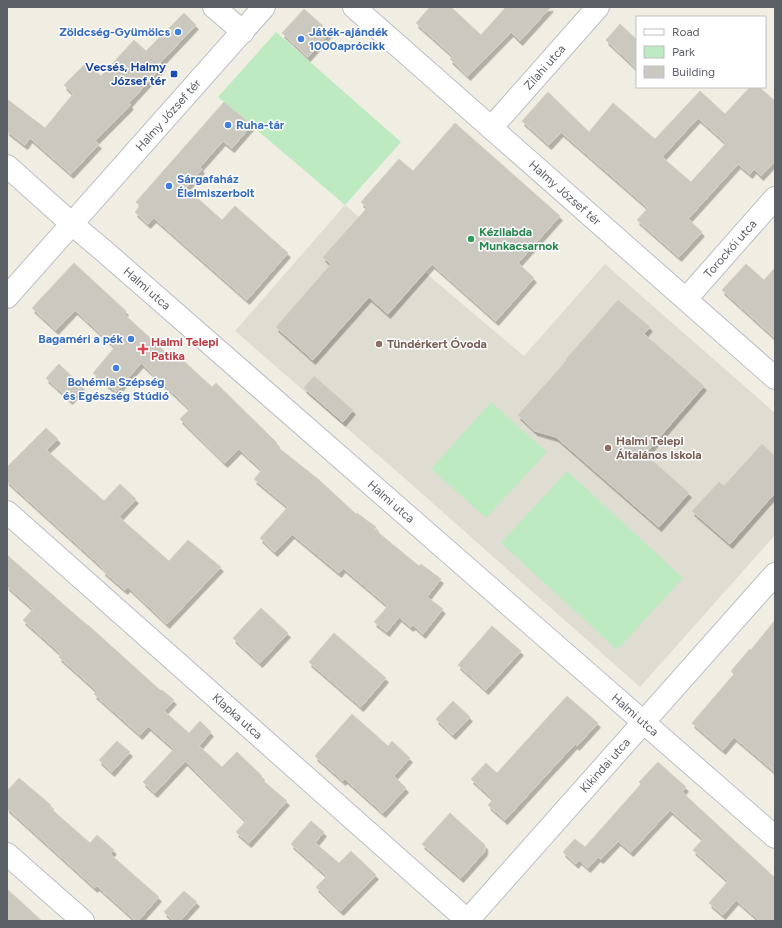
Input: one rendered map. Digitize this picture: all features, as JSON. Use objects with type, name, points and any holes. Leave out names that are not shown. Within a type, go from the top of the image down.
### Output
[{"type":"street","points":[[214,7],[242,32]]},
{"type":"street","name":"Halmy József tér","points":[[7,298],[264,7]]},
{"type":"street","name":"Halmy József tér","points":[[354,7],[775,378]]},
{"type":"street","name":"Zilahi utca","points":[[491,128],[598,7]]},
{"type":"street","name":"Halmi utca","points":[[7,166],[775,837]]},
{"type":"street","name":"Torockói utca","points":[[686,299],[775,198]]},
{"type":"street","name":"Klapka utca","points":[[7,512],[468,921]]},
{"type":"street","name":"Kikindai utca","points":[[468,921],[775,574]]},
{"type":"street","points":[[7,854],[84,921]]},
{"type":"shaded area","name":"Halmi Telepi Általános Iskola","points":[[345,205],[524,356],[605,264],[775,413],[775,535],[640,687],[410,483],[235,331]]},
{"type":"green space","points":[[276,32],[401,142],[345,205],[218,97]]},
{"type":"green space","points":[[491,402],[547,452],[486,518],[431,469]]},
{"type":"green space","points":[[567,471],[683,578],[617,650],[501,543]]},
{"type":"building","points":[[430,7],[451,7],[481,35],[506,7],[551,7],[520,41],[511,32],[468,76],[450,59],[453,56],[416,23]]},
{"type":"building","points":[[304,9],[330,32],[308,57],[282,33]]},
{"type":"building","points":[[184,13],[196,25],[160,63],[163,66],[129,103],[131,105],[95,141],[99,144],[71,174],[30,138],[25,145],[7,131],[7,99],[45,128],[73,94],[64,85],[87,62],[101,76],[134,40],[146,51]]},
{"type":"building","points":[[620,24],[636,39],[636,68],[606,40]]},
{"type":"building","points":[[749,88],[760,88],[775,101],[775,161],[761,176],[754,169],[750,174],[738,164],[688,219],[702,232],[679,257],[637,220],[648,208],[561,132],[549,145],[522,121],[548,92],[589,132],[613,103],[655,139],[700,91],[725,114]],"holes":[[[698,118],[726,143],[691,182],[662,157]]]},
{"type":"building","points":[[224,102],[252,125],[232,148],[223,141],[200,167],[202,169],[186,188],[222,220],[235,206],[288,253],[247,300],[154,218],[148,224],[135,212],[140,206],[136,202]]},
{"type":"building","name":"Kézilabda Munkacsarnok","points":[[455,123],[560,216],[518,263],[534,278],[496,321],[432,264],[388,314],[369,297],[313,360],[276,327],[331,264],[323,257],[367,208],[361,202],[399,159],[413,171]]},
{"type":"building","points":[[74,263],[126,311],[124,314],[171,357],[175,353],[212,387],[216,383],[277,443],[275,445],[318,479],[356,514],[357,513],[376,527],[374,529],[419,566],[421,564],[441,579],[427,597],[443,609],[423,634],[413,625],[411,627],[399,617],[387,632],[374,622],[388,606],[343,568],[339,573],[292,534],[275,552],[260,538],[288,507],[254,479],[262,470],[239,449],[225,463],[180,419],[190,409],[141,363],[116,392],[93,373],[115,347],[75,310],[56,330],[32,308]]},
{"type":"building","points":[[746,264],[764,280],[775,268],[775,338],[722,290]]},
{"type":"building","points":[[618,300],[650,327],[644,334],[704,386],[645,454],[689,493],[659,527],[556,437],[535,431],[518,415]]},
{"type":"building","points":[[59,364],[83,387],[70,400],[46,378]]},
{"type":"building","points":[[314,376],[353,410],[343,422],[304,388]]},
{"type":"building","points":[[46,428],[58,439],[46,450],[104,501],[120,484],[136,499],[119,517],[169,561],[188,540],[221,567],[167,624],[128,587],[125,590],[103,571],[104,569],[7,481],[7,467]]},
{"type":"building","points":[[762,444],[775,456],[775,493],[730,544],[692,511],[719,482],[724,486]]},
{"type":"building","points":[[7,555],[161,691],[162,690],[174,700],[164,711],[189,733],[200,721],[211,732],[199,746],[222,767],[237,752],[262,776],[260,778],[287,801],[249,843],[236,832],[246,821],[185,761],[155,793],[143,782],[174,749],[148,726],[140,735],[94,694],[97,691],[59,657],[61,654],[23,620],[33,609],[7,586]]},
{"type":"building","points":[[261,608],[288,633],[260,663],[233,638]]},
{"type":"building","points":[[775,620],[775,772],[734,737],[723,750],[692,723],[734,674],[731,671],[750,649],[751,650]]},
{"type":"building","points":[[492,626],[521,651],[486,690],[458,665]]},
{"type":"building","points":[[334,633],[386,678],[361,707],[309,662]]},
{"type":"building","points":[[567,696],[598,723],[577,746],[575,744],[505,820],[488,805],[493,799],[471,779],[486,763],[497,773]]},
{"type":"building","points":[[453,701],[470,717],[453,735],[436,719]]},
{"type":"building","points":[[352,714],[388,746],[392,741],[410,758],[394,776],[406,788],[383,813],[345,779],[343,781],[315,756]]},
{"type":"building","points":[[117,741],[130,752],[112,772],[99,760]]},
{"type":"building","points":[[658,762],[686,787],[682,792],[775,878],[775,921],[760,921],[736,900],[723,915],[709,903],[728,881],[693,850],[703,839],[670,810],[631,852],[618,841],[601,859],[598,857],[588,868],[579,860],[576,864],[563,852],[575,839],[585,847],[641,784],[639,782]]},
{"type":"building","points":[[19,778],[51,805],[49,807],[90,843],[97,835],[114,850],[110,854],[159,897],[138,921],[136,921],[97,886],[95,888],[7,808],[7,791]]},
{"type":"building","points":[[450,813],[485,845],[485,851],[461,878],[422,844]]},
{"type":"building","points":[[311,821],[324,832],[315,843],[339,863],[351,851],[376,875],[341,911],[316,887],[327,876],[291,844]]},
{"type":"building","points":[[7,889],[42,921],[7,921]]},
{"type":"building","points":[[184,891],[197,902],[180,921],[174,921],[164,912]]},
{"type":"place","name":"Zöldcség-Gyümölcs","points":[[178,32]]},
{"type":"place","name":"Játék-ajándék 1000aprócikk","points":[[301,39]]},
{"type":"place","name":"Vecsés, Halmy József tér","points":[[174,74]]},
{"type":"place","name":"Ruha-tár","points":[[228,125]]},
{"type":"place","name":"Sárgafaház Élelmiszerbolt","points":[[169,186]]},
{"type":"place","name":"Kézilabda Munkacsarnok","points":[[471,239]]},
{"type":"place","name":"Bagaméri a pék","points":[[131,339]]},
{"type":"place","name":"Tündérkert Óvoda","points":[[379,344]]},
{"type":"place","name":"Halmi Telepi Patika","points":[[143,349]]},
{"type":"place","name":"Bohémia Szépség és Egészség Stúdió","points":[[116,368]]},
{"type":"place","name":"Halmi Telepi Általános Iskola","points":[[608,448]]}]
